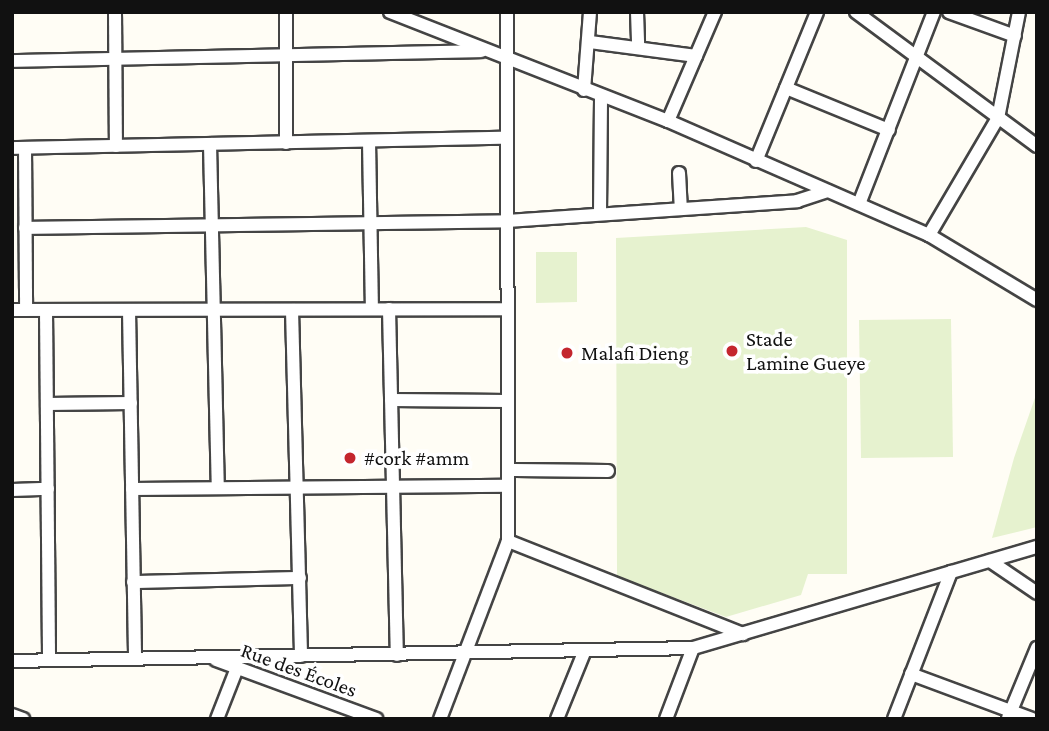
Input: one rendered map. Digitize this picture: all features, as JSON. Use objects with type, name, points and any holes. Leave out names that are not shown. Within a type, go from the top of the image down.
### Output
[{"type":"street","points":[[115,12],[116,146]]},
{"type":"street","points":[[286,12],[286,143]]},
{"type":"street","points":[[390,12],[601,97],[668,121],[859,204],[929,235],[1036,296]]},
{"type":"street","points":[[440,719],[508,541],[507,12]]},
{"type":"street","points":[[584,90],[590,42],[590,12]]},
{"type":"street","points":[[637,12],[638,44]]},
{"type":"street","points":[[668,121],[715,12]]},
{"type":"street","points":[[756,161],[817,12]]},
{"type":"street","points":[[856,12],[1037,146]]},
{"type":"street","points":[[859,204],[934,12]]},
{"type":"street","points":[[949,12],[1014,36]]},
{"type":"street","points":[[929,235],[998,118],[1019,12]]},
{"type":"street","points":[[590,42],[638,44],[696,56]]},
{"type":"street","points":[[12,61],[286,60],[486,51]]},
{"type":"street","points":[[786,88],[889,130]]},
{"type":"street","points":[[600,214],[601,97]]},
{"type":"street","points":[[507,138],[19,148],[25,228],[19,310],[507,309]]},
{"type":"street","points":[[369,141],[372,309]]},
{"type":"street","points":[[209,144],[218,488]]},
{"type":"street","points":[[679,173],[681,209]]},
{"type":"street","points":[[25,228],[507,221],[797,201],[827,191]]},
{"type":"street","points":[[389,309],[397,655]]},
{"type":"street","points":[[46,310],[49,660]]},
{"type":"street","points":[[129,310],[135,659]]},
{"type":"street","points":[[292,310],[299,488],[301,656]]},
{"type":"street","points":[[391,400],[508,401]]},
{"type":"street","points":[[47,404],[131,402]]},
{"type":"street","points":[[508,470],[608,471]]},
{"type":"street","points":[[132,489],[508,486]]},
{"type":"street","points":[[12,490],[48,489]]},
{"type":"street","points":[[508,541],[743,634]]},
{"type":"street","points":[[12,661],[693,648],[1037,547]]},
{"type":"street","points":[[990,561],[1037,593]]},
{"type":"street","points":[[894,719],[951,572]]},
{"type":"street","points":[[133,582],[300,578]]},
{"type":"street","points":[[666,719],[693,648]]},
{"type":"street","points":[[1010,715],[1037,648]]},
{"type":"street","points":[[557,719],[585,650]]},
{"type":"street","name":"Rue des Écoles","points":[[209,658],[376,719]]},
{"type":"street","points":[[217,719],[237,668]]},
{"type":"street","points":[[911,674],[1010,715],[1032,719]]},
{"type":"street","points":[[12,715],[23,719]]},
{"type":"green space","name":"Stade Lamine Gueye","points":[[806,227],[847,240],[847,574],[808,574],[801,595],[726,617],[617,576],[616,238]]},
{"type":"green space","points":[[536,252],[577,252],[577,302],[536,303]]},
{"type":"green space","points":[[951,319],[953,457],[861,458],[859,320]]},
{"type":"green space","points":[[1037,392],[1037,527],[992,538],[1014,458]]},
{"type":"place","name":"Stade Lamine Gueye","points":[[732,351]]},
{"type":"place","name":"Malafi Dieng","points":[[567,353]]},
{"type":"place","name":"#cork #amm","points":[[350,458]]}]
